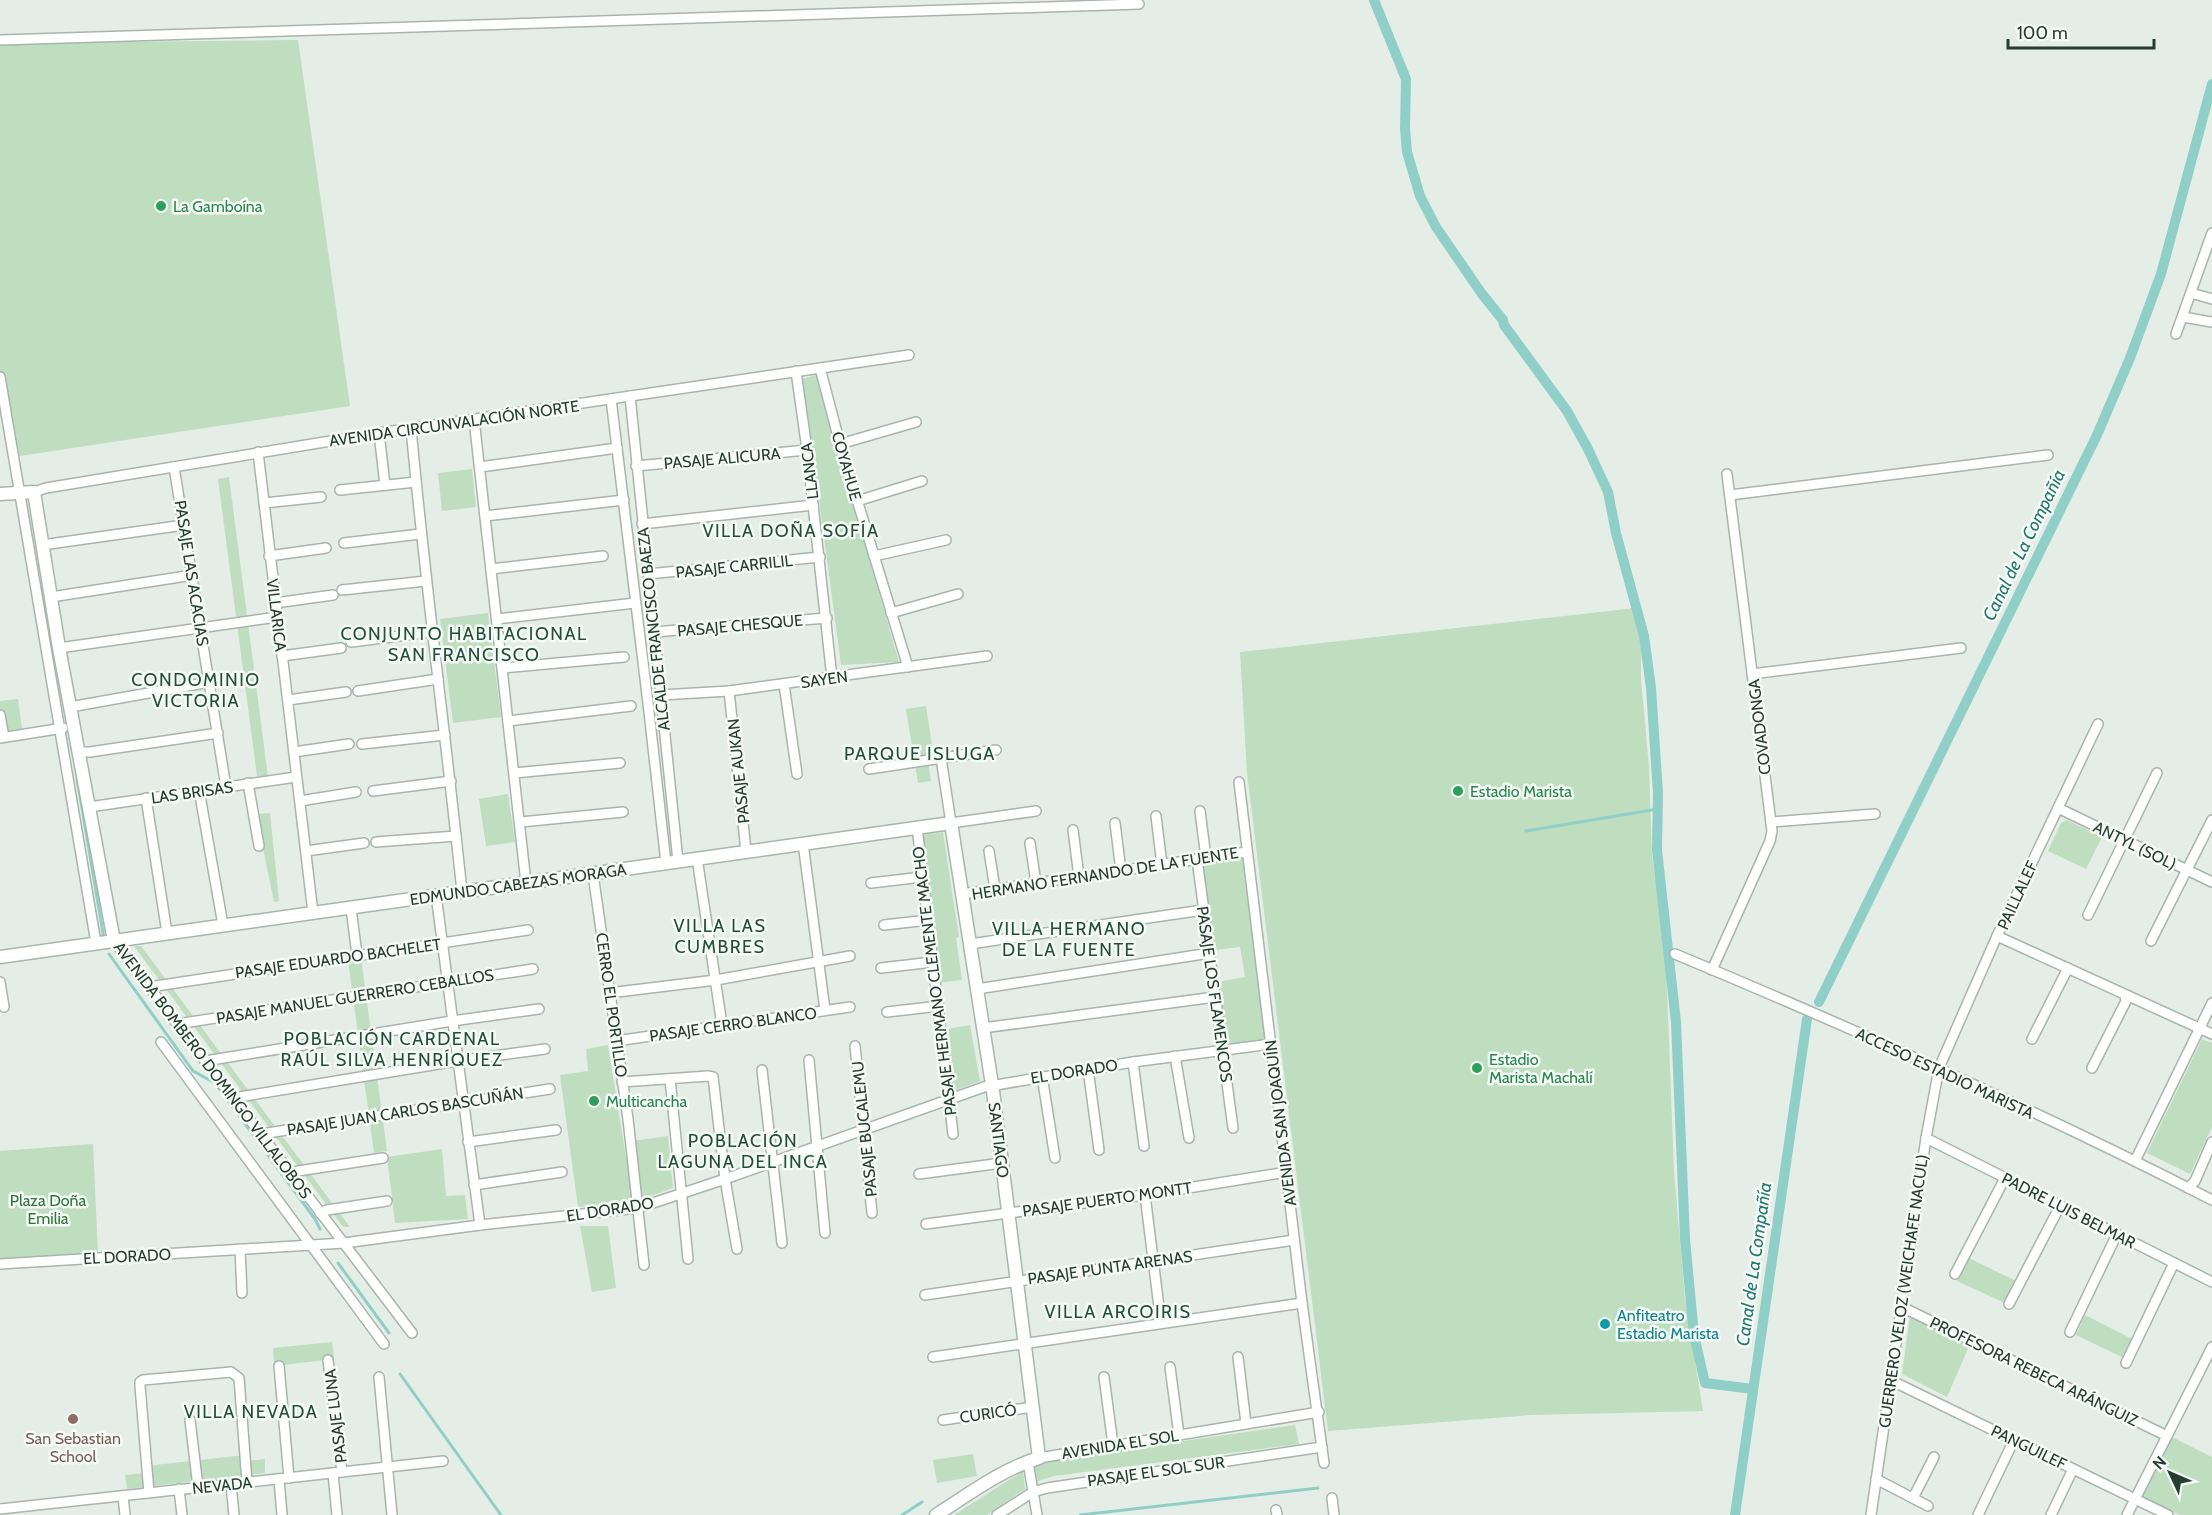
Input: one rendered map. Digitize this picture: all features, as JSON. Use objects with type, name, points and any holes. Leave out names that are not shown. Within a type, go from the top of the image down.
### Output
[{"type":"street","points":[[0,40],[1139,4]]},
{"type":"street","points":[[2176,334],[2212,233]]},
{"type":"street","points":[[2191,292],[2212,299]]},
{"type":"street","points":[[2182,317],[2212,322]]},
{"type":"street","name":"AVENIDA CIRCUNVALACIÓN NORTE","points":[[0,494],[34,492],[379,433],[909,355]]},
{"type":"street","name":"COYAHUE","points":[[820,368],[840,444],[908,667]]},
{"type":"street","name":"LLANCA","points":[[796,371],[820,557],[832,678]]},
{"type":"street","name":"AVENIDA BOMBERO DOMINGO VILLALOBOS","points":[[0,377],[96,943]]},
{"type":"street","name":"ALCALDE FRANCISCO BAEZA","points":[[630,396],[661,694],[672,862]]},
{"type":"street","name":"ALCALDE FRANCISCO BAEZA","points":[[611,399],[655,760],[672,862]]},
{"type":"street","points":[[474,419],[526,883]]},
{"type":"street","points":[[840,444],[916,422]]},
{"type":"street","points":[[411,428],[420,534],[451,781],[462,892]]},
{"type":"street","points":[[379,433],[385,485]]},
{"type":"street","points":[[480,467],[617,448]]},
{"type":"street","name":"PASAJE ALICURA","points":[[636,466],[807,450]]},
{"type":"street","name":"VILLARICA","points":[[258,452],[313,913]]},
{"type":"street","points":[[1730,495],[2048,455]]},
{"type":"street","name":"PASAJE LAS ACACIAS","points":[[174,467],[226,787]]},
{"type":"street","name":"COVADONGA","points":[[1712,970],[1770,841],[1771,822],[1727,474]]},
{"type":"street","points":[[340,490],[416,482]]},
{"type":"street","points":[[857,501],[922,482]]},
{"type":"street","name":"AVENIDA BOMBERO DOMINGO VILLALOBOS","points":[[34,492],[59,648],[114,941],[412,1333]]},
{"type":"street","points":[[264,503],[321,497]]},
{"type":"street","points":[[485,516],[624,500]]},
{"type":"street","points":[[642,524],[813,505]]},
{"type":"street","points":[[42,545],[184,525]]},
{"type":"street","points":[[344,543],[420,534]]},
{"type":"street","points":[[874,556],[946,540]]},
{"type":"street","points":[[269,556],[326,548]]},
{"type":"street","points":[[491,569],[603,556]]},
{"type":"street","name":"PASAJE CARRILIL","points":[[648,574],[820,557]]},
{"type":"street","points":[[51,597],[193,575]]},
{"type":"street","points":[[342,590],[426,581]]},
{"type":"street","points":[[891,613],[958,594]]},
{"type":"street","points":[[275,603],[333,595]]},
{"type":"street","points":[[497,620],[635,603]]},
{"type":"street","points":[[59,648],[277,617]]},
{"type":"street","name":"PASAJE CHESQUE","points":[[654,632],[826,618]]},
{"type":"street","points":[[351,642],[431,632]]},
{"type":"street","points":[[282,656],[341,648]]},
{"type":"street","points":[[1752,674],[1961,648]]},
{"type":"street","name":"SAYEN","points":[[661,694],[729,691],[987,656]]},
{"type":"street","points":[[503,669],[624,657]]},
{"type":"street","points":[[358,690],[438,679]]},
{"type":"street","points":[[70,706],[210,682]]},
{"type":"street","points":[[784,684],[797,774]]},
{"type":"street","name":"PASAJE AUKAN","points":[[729,691],[746,851]]},
{"type":"street","points":[[288,700],[346,692]]},
{"type":"street","points":[[508,721],[632,706]]},
{"type":"street","points":[[0,714],[2,737],[74,726]]},
{"type":"street","name":"PAILLALEF","points":[[1939,1068],[1997,936],[2098,724]]},
{"type":"street","points":[[79,752],[218,733]]},
{"type":"street","points":[[362,744],[445,735]]},
{"type":"street","points":[[294,752],[349,744]]},
{"type":"street","points":[[869,769],[996,750]]},
{"type":"street","points":[[941,758],[951,823]]},
{"type":"street","points":[[514,773],[620,764]]},
{"type":"street","points":[[2088,915],[2157,772]]},
{"type":"street","name":"LAS BRISAS","points":[[89,807],[296,777]]},
{"type":"street","points":[[373,791],[451,781]]},
{"type":"street","points":[[248,783],[259,846]]},
{"type":"street","name":"AVENIDA SAN JOAQUÍN","points":[[1239,783],[1294,1240],[1324,1463]]},
{"type":"street","points":[[199,790],[224,925]]},
{"type":"street","points":[[300,801],[356,792]]},
{"type":"street","points":[[146,798],[167,933]]},
{"type":"street","name":"ANTYL (SOL)","points":[[2058,808],[2212,882]]},
{"type":"street","name":"EDMUNDO CABEZAS MORAGA","points":[[0,957],[1036,811]]},
{"type":"street","name":"PASAJE LOS FLAMENCOS","points":[[1200,811],[1203,910],[1233,1128]]},
{"type":"street","points":[[520,822],[623,812]]},
{"type":"street","points":[[1771,822],[1875,814]]},
{"type":"street","points":[[1156,816],[1162,865]]},
{"type":"street","points":[[2151,941],[2212,820]]},
{"type":"street","points":[[1115,822],[1121,871]]},
{"type":"street","name":"SANTIAGO","points":[[951,823],[992,1085],[1033,1407],[1034,1460]]},
{"type":"street","name":"PASAJE HERMANO CLEMENTE MACHO","points":[[917,827],[953,1134]]},
{"type":"street","points":[[1073,830],[1079,877]]},
{"type":"street","points":[[376,842],[456,836]]},
{"type":"street","points":[[306,851],[364,843]]},
{"type":"street","points":[[803,843],[825,1011]]},
{"type":"street","points":[[1030,843],[1036,883]]},
{"type":"street","points":[[989,851],[995,890]]},
{"type":"street","name":"HERMANO FERNANDO DE LA FUENTE","points":[[962,894],[1247,852]]},
{"type":"street","points":[[697,858],[722,1025]]},
{"type":"street","name":"CERRO EL PORTILLO","points":[[593,874],[622,1082],[644,1265]]},
{"type":"street","points":[[871,883],[922,878]]},
{"type":"street","points":[[436,895],[480,1225]]},
{"type":"street","points":[[351,908],[357,955]]},
{"type":"street","points":[[970,944],[1203,910]]},
{"type":"street","points":[[884,925],[928,920]]},
{"type":"street","name":"PASAJE EDUARDO BACHELET","points":[[149,987],[528,930]]},
{"type":"street","points":[[1997,936],[2212,1034]]},
{"type":"street","points":[[977,989],[1210,953]]},
{"type":"street","name":"ACCESO ESTADIO MARISTA","points":[[1674,954],[1939,1068],[2212,1200]]},
{"type":"street","points":[[609,993],[716,980],[850,956]]},
{"type":"street","points":[[881,968],[933,962]]},
{"type":"street","points":[[2032,1039],[2068,968]]},
{"type":"street","name":"PASAJE MANUEL GUERRERO CEBALLOS","points":[[177,1024],[533,969]]},
{"type":"street","points":[[0,982],[4,1007]]},
{"type":"street","points":[[2092,1068],[2126,1001],[2125,995]]},
{"type":"street","points":[[983,1028],[1215,997]]},
{"type":"street","points":[[2135,1161],[2212,1003]]},
{"type":"street","points":[[887,1012],[939,1006]]},
{"type":"street","name":"PASAJE CERRO BLANCO","points":[[616,1041],[850,1007]]},
{"type":"street","points":[[205,1061],[539,1009]]},
{"type":"street","name":"AVENIDA BOMBERO DOMINGO VILLALOBOS","points":[[161,1042],[384,1344]]},
{"type":"street","name":"EL DORADO","points":[[0,1264],[344,1243],[638,1208],[683,1194],[948,1098],[992,1085],[1132,1062],[1271,1044]]},
{"type":"street","name":"PASAJE BUCALEMU","points":[[855,1046],[872,1213]]},
{"type":"street","points":[[233,1098],[545,1049]]},
{"type":"street","points":[[1175,1056],[1189,1138]]},
{"type":"street","points":[[809,1060],[825,1233]]},
{"type":"street","points":[[1132,1062],[1144,1146]]},
{"type":"street","name":"GUERRERO VELOZ (WEICHAFE NACUL)","points":[[1871,1515],[1926,1138],[1939,1068]]},
{"type":"street","points":[[1088,1069],[1099,1150]]},
{"type":"street","points":[[762,1070],[782,1243]]},
{"type":"street","points":[[1042,1076],[1055,1158]]},
{"type":"street","points":[[622,1082],[713,1077],[724,1179],[737,1249]]},
{"type":"street","points":[[670,1079],[688,1259]]},
{"type":"street","name":"PASAJE JUAN CARLOS BASCUÑÁN","points":[[261,1134],[550,1089]]},
{"type":"street","points":[[468,1142],[556,1130]]},
{"type":"street","name":"PADRE LUIS BELMAR","points":[[1926,1138],[2212,1282]]},
{"type":"street","points":[[2188,1188],[2195,1181],[2212,1142]]},
{"type":"street","points":[[291,1174],[383,1158]]},
{"type":"street","points":[[919,1174],[1002,1163]]},
{"type":"street","points":[[474,1185],[562,1172]]},
{"type":"street","name":"PASAJE PUERTO MONTT","points":[[926,1224],[1145,1195],[1287,1173]]},
{"type":"street","points":[[1955,1274],[2005,1178]]},
{"type":"street","points":[[1145,1195],[1161,1323]]},
{"type":"street","points":[[320,1213],[387,1201]]},
{"type":"street","points":[[2009,1304],[2060,1206]]},
{"type":"street","points":[[2070,1332],[2117,1234]]},
{"type":"street","name":"PASAJE PUNTA ARENAS","points":[[925,1295],[1294,1240]]},
{"type":"street","points":[[240,1248],[242,1293]]},
{"type":"street","points":[[2126,1362],[2175,1263]]},
{"type":"street","points":[[933,1357],[1302,1303]]},
{"type":"street","name":"PROFESORA REBECA ARÁNGUIZ","points":[[1902,1307],[2167,1436]]},
{"type":"street","points":[[2127,1515],[2212,1347]]},
{"type":"street","points":[[1238,1358],[1246,1424]]},
{"type":"street","name":"PASAJE LUNA","points":[[328,1360],[337,1472],[337,1515]]},
{"type":"street","points":[[279,1365],[289,1478]]},
{"type":"street","points":[[1170,1367],[1179,1435]]},
{"type":"street","points":[[149,1493],[140,1386],[143,1380],[231,1372],[236,1374],[239,1378],[247,1482]]},
{"type":"street","points":[[379,1377],[392,1515]]},
{"type":"street","points":[[1104,1377],[1113,1445]]},
{"type":"street","name":"PANGUILEF","points":[[1890,1380],[2168,1515]]},
{"type":"street","name":"CURICÓ","points":[[943,1420],[1033,1407]]},
{"type":"street","name":"AVENIDA EL SOL","points":[[936,1515],[988,1483],[1034,1460],[1318,1412]]},
{"type":"street","points":[[190,1420],[198,1487]]},
{"type":"street","points":[[1978,1515],[2014,1440]]},
{"type":"street","name":"PASAJE EL SOL SUR","points":[[997,1515],[1033,1492],[1070,1484],[1322,1447]]},
{"type":"street","points":[[1913,1498],[1935,1457]]},
{"type":"street","points":[[1034,1460],[1033,1492],[1037,1515]]},
{"type":"street","name":"NEVADA","points":[[5,1511],[198,1487],[443,1461]]},
{"type":"street","points":[[2051,1515],[2073,1469]]},
{"type":"street","points":[[279,1479],[282,1515]]},
{"type":"street","points":[[1876,1479],[1928,1506]]},
{"type":"street","points":[[231,1484],[234,1515]]},
{"type":"street","points":[[179,1490],[182,1515]]},
{"type":"street","points":[[123,1496],[125,1515]]},
{"type":"street","points":[[1332,1498],[1334,1515]]},
{"type":"green space","name":"La Gamboína","points":[[298,40],[350,406],[13,457],[0,369],[0,43]]},
{"type":"green space","points":[[816,375],[899,662],[841,665],[803,379]]},
{"type":"green space","points":[[472,469],[476,507],[442,511],[438,473]]},
{"type":"green space","points":[[229,477],[268,777],[257,776],[218,479]]},
{"type":"green space","name":"Estadio Marista Machalí","points":[[1636,608],[1641,636],[1641,679],[1649,767],[1652,855],[1667,927],[1666,965],[1674,1171],[1685,1298],[1703,1411],[1531,1415],[1328,1431],[1247,773],[1240,652]]},
{"type":"green space","points":[[488,613],[501,717],[453,723],[440,619]]},
{"type":"green space","points":[[18,699],[22,729],[0,732],[0,701]]},
{"type":"green space","points":[[926,706],[933,752],[927,754],[931,781],[918,783],[906,709]]},
{"type":"green space","points":[[508,794],[515,842],[486,846],[479,799]]},
{"type":"green space","points":[[270,813],[279,901],[274,902],[256,814]]},
{"type":"green space","points":[[2067,820],[2102,837],[2086,869],[2048,851],[2061,823]]},
{"type":"green space","points":[[943,832],[959,937],[956,938],[962,980],[937,983],[917,836]]},
{"type":"green space","points":[[1246,857],[1267,1040],[1226,1045],[1217,982],[1245,977],[1240,947],[1215,950],[1202,864]]},
{"type":"green space","points":[[134,946],[141,946],[350,1227],[343,1227]]},
{"type":"green space","points":[[361,958],[387,1151],[374,1153],[348,960]]},
{"type":"green space","points":[[970,1025],[980,1081],[948,1093],[941,1030]]},
{"type":"green space","points":[[2202,1039],[2212,1043],[2212,1127],[2190,1174],[2147,1153]]},
{"type":"green space","points":[[608,1045],[633,1202],[578,1207],[560,1075],[588,1071],[586,1049]]},
{"type":"green space","points":[[668,1136],[673,1188],[640,1200],[632,1141]]},
{"type":"green space","name":"Plaza Doña Emilia","points":[[93,1144],[98,1254],[0,1261],[0,1151]]},
{"type":"green space","points":[[442,1149],[446,1196],[465,1195],[468,1219],[395,1223],[387,1157]]},
{"type":"green space","points":[[580,1226],[608,1226],[616,1288],[592,1292]]},
{"type":"green space","points":[[1969,1258],[2016,1281],[2005,1303],[1957,1281]]},
{"type":"green space","points":[[1912,1314],[1970,1344],[1947,1397],[1902,1374]]},
{"type":"green space","points":[[2085,1315],[2134,1340],[2124,1358],[2076,1335]]},
{"type":"green space","points":[[332,1342],[334,1359],[274,1366],[273,1348]]},
{"type":"green space","points":[[1295,1425],[1299,1444],[1054,1476],[1035,1482],[1032,1467],[1052,1460]]},
{"type":"green space","points":[[2170,1436],[2212,1457],[2212,1515],[2180,1515],[2140,1497]]},
{"type":"green space","points":[[973,1454],[977,1476],[937,1483],[933,1460]]},
{"type":"green space","points":[[245,1455],[246,1461],[265,1459],[265,1473],[127,1489],[125,1475],[146,1473],[146,1466]]},
{"type":"green space","points":[[1023,1471],[1025,1489],[987,1515],[954,1515]]},
{"type":"waterway","points":[[1374,0],[1406,79],[1407,152],[1420,196],[1436,227],[1567,411],[1608,492],[1616,533],[1644,636],[1651,688],[1658,793],[1657,850],[1676,1022],[1685,1239],[1694,1335],[1705,1383],[1753,1389]]},
{"type":"waterway","name":"Canal de La Compañía","points":[[1819,1002],[2097,435],[2130,358],[2161,274],[2212,84]]},
{"type":"waterway","points":[[77,778],[104,939]]},
{"type":"waterway","points":[[1526,831],[1658,809]]},
{"type":"waterway","points":[[109,954],[193,1071],[215,1083],[320,1229]]},
{"type":"waterway","name":"Canal de La Compañía","points":[[1735,1515],[1807,1019]]},
{"type":"waterway","points":[[338,1263],[389,1333]]},
{"type":"waterway","points":[[400,1374],[501,1515]]},
{"type":"waterway","points":[[1080,1515],[1318,1488]]},
{"type":"waterway","points":[[902,1515],[922,1502]]},
{"type":"place","name":"La Gamboína","points":[[161,206]]},
{"type":"place","name":"Estadio Marista","points":[[1458,791]]},
{"type":"place","name":"Estadio Marista Machalí","points":[[1477,1068]]},
{"type":"place","name":"Multicancha","points":[[594,1101]]},
{"type":"place","name":"Anfiteatro Estadio Marista","points":[[1605,1324]]},
{"type":"place","name":"San Sebastian School","points":[[73,1419]]},
{"type":"district","name":"VILLA DOÑA SOFÍA","points":[[791,531]]},
{"type":"district","name":"CONJUNTO HABITACIONAL SAN FRANCISCO","points":[[464,644]]},
{"type":"district","name":"CONDOMINIO VICTORIA","points":[[196,690]]},
{"type":"district","name":"PARQUE ISLUGA","points":[[920,754]]},
{"type":"district","name":"VILLA LAS CUMBRES","points":[[720,936]]},
{"type":"district","name":"VILLA HERMANO DE LA FUENTE","points":[[1069,939]]},
{"type":"district","name":"POBLACIÓN CARDENAL RAÚL SILVA HENRÍQUEZ","points":[[392,1049]]},
{"type":"district","name":"POBLACIÓN LAGUNA DEL INCA","points":[[743,1151]]},
{"type":"district","name":"VILLA ARCOIRIS","points":[[1118,1312]]},
{"type":"district","name":"VILLA NEVADA","points":[[251,1412]]}]
